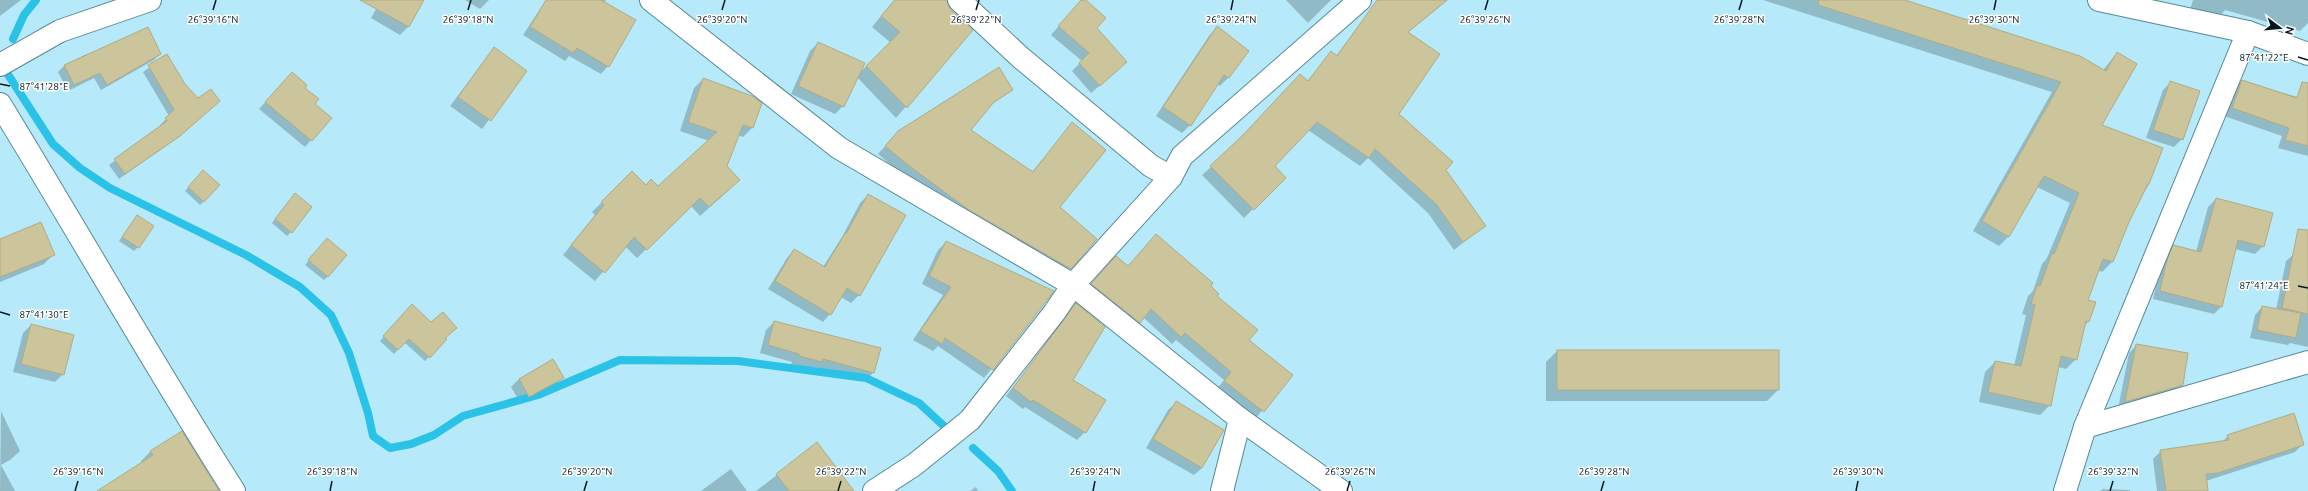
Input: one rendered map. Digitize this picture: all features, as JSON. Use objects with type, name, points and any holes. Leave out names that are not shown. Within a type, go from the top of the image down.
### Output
[{"type":"street","points":[[0,65],[60,31],[150,0]]},
{"type":"street","points":[[651,0],[839,148],[1073,285],[1240,419],[1341,491]]},
{"type":"street","points":[[959,0],[1020,57],[1151,166],[1171,177]]},
{"type":"street","points":[[874,491],[914,465],[970,420],[1054,313],[1073,285],[1171,177],[1182,156],[1360,0]]},
{"type":"street","points":[[2113,2],[2248,32],[2308,54]]},
{"type":"street","points":[[2065,491],[2085,427],[2248,32]]},
{"type":"street","points":[[0,104],[77,229],[173,395],[234,491]]},
{"type":"street","points":[[2085,427],[2308,362]]},
{"type":"street","points":[[1222,491],[1240,419]]},
{"type":"building","points":[[360,0],[424,0],[409,27]]},
{"type":"building","points":[[546,0],[601,0],[636,20],[609,67],[577,48],[573,53],[530,27]]},
{"type":"building","points":[[895,0],[947,0],[950,9],[973,30],[907,108],[866,66],[900,32],[881,16]]},
{"type":"building","points":[[1081,0],[1086,0],[1106,18],[1097,28],[1127,62],[1100,86],[1079,63],[1089,53],[1058,26]]},
{"type":"building","points":[[1377,0],[1447,0],[1408,32],[1440,54],[1399,114],[1453,162],[1446,170],[1486,226],[1463,242],[1436,204],[1375,149],[1369,158],[1317,122],[1275,166],[1286,178],[1254,210],[1210,166],[1243,135],[1300,74],[1308,81],[1331,51],[1337,56]]},
{"type":"building","points":[[1819,0],[1905,0],[2080,56],[2106,71],[2117,52],[2137,64],[2102,125],[2163,148],[2149,184],[2129,222],[2113,262],[2103,259],[2088,300],[2096,302],[2089,322],[2086,321],[2077,360],[2061,356],[2051,406],[1988,392],[1995,361],[2021,366],[2035,305],[2031,304],[2037,285],[2040,286],[2052,253],[2054,254],[2079,193],[2044,176],[2009,237],[1982,221],[2061,82],[1818,5]]},
{"type":"building","points":[[1217,26],[1249,51],[1229,78],[1224,75],[1191,126],[1163,107]]},
{"type":"building","points":[[148,27],[161,54],[107,85],[100,73],[74,85],[64,65]]},
{"type":"building","points":[[818,42],[865,63],[844,107],[798,86]]},
{"type":"building","points":[[494,47],[527,71],[491,121],[458,97]]},
{"type":"building","points":[[167,54],[185,84],[198,98],[211,89],[220,101],[180,136],[125,174],[114,159],[167,121],[165,118],[174,110],[148,65]]},
{"type":"building","points":[[999,67],[1013,90],[994,102],[971,130],[1033,172],[1072,122],[1106,150],[1060,207],[1097,239],[1071,269],[969,210],[885,146],[898,131]]},
{"type":"building","points":[[292,72],[307,85],[305,88],[319,99],[315,104],[332,118],[312,141],[265,102]]},
{"type":"building","points":[[703,78],[752,96],[762,103],[753,128],[743,125],[727,166],[740,180],[709,207],[700,198],[647,250],[634,237],[605,273],[571,245],[604,205],[601,202],[632,171],[646,185],[651,179],[658,186],[717,132],[688,122]]},
{"type":"building","points":[[2242,80],[2297,98],[2302,82],[2308,83],[2308,146],[2285,140],[2289,128],[2232,108]]},
{"type":"building","points":[[2170,81],[2200,91],[2183,140],[2153,130]]},
{"type":"building","points":[[203,170],[220,185],[204,202],[188,187]]},
{"type":"building","points":[[295,193],[312,207],[292,233],[275,219]]},
{"type":"building","points":[[868,194],[906,215],[860,296],[847,288],[831,315],[775,281],[794,249],[825,267],[845,233],[846,234]]},
{"type":"building","points":[[2216,198],[2273,213],[2264,247],[2238,240],[2222,307],[2160,291],[2167,260],[2173,245],[2201,252]]},
{"type":"building","points":[[137,215],[154,226],[139,248],[122,237]]},
{"type":"building","points":[[41,222],[55,255],[0,277],[0,239]]},
{"type":"building","points":[[2298,229],[2308,230],[2308,314],[2282,308]]},
{"type":"building","points":[[1156,234],[1213,283],[1211,286],[1219,294],[1217,296],[1258,330],[1249,340],[1293,375],[1264,412],[1224,381],[1231,372],[1185,333],[1181,337],[1151,309],[1140,323],[1091,284],[1116,256],[1128,266]]},
{"type":"building","points":[[327,238],[347,255],[328,277],[308,260]]},
{"type":"building","points":[[946,241],[1054,291],[993,370],[945,338],[942,344],[920,331],[951,287],[929,276]]},
{"type":"building","points":[[1076,303],[1105,327],[1073,380],[1106,400],[1086,433],[1033,400],[1031,402],[1013,388]]},
{"type":"building","points":[[412,304],[431,322],[443,312],[457,328],[445,338],[447,339],[430,358],[409,339],[398,350],[383,336]]},
{"type":"building","points":[[2262,306],[2301,313],[2296,338],[2257,330]]},
{"type":"building","points":[[774,321],[881,348],[874,373],[823,359],[822,362],[799,356],[799,354],[768,345]]},
{"type":"building","points":[[31,324],[74,335],[64,375],[21,364]]},
{"type":"building","points":[[2136,344],[2188,353],[2183,385],[2125,402]]},
{"type":"building","points":[[1557,350],[1779,350],[1779,390],[1557,390]]},
{"type":"building","points":[[553,359],[564,378],[529,397],[519,379]]},
{"type":"building","points":[[1176,401],[1224,430],[1202,468],[1153,439]]},
{"type":"building","points":[[2294,413],[2304,445],[2218,473],[2206,474],[2208,491],[2166,491],[2160,450],[2229,440],[2227,435]]},
{"type":"building","points":[[182,431],[219,491],[97,491],[153,455],[150,451]]},
{"type":"building","points":[[817,442],[854,491],[789,491],[776,474]]},
{"type":"waterway","points":[[13,39],[24,15],[36,0]]},
{"type":"waterway","points":[[7,73],[53,144],[80,168],[110,188],[246,255],[300,287],[331,315],[349,353],[368,413],[373,436],[390,448],[411,444],[434,435],[463,416],[538,395],[620,360],[738,361],[866,378],[919,403],[945,427]]},
{"type":"waterway","points":[[973,448],[998,471],[1012,491]]}]
